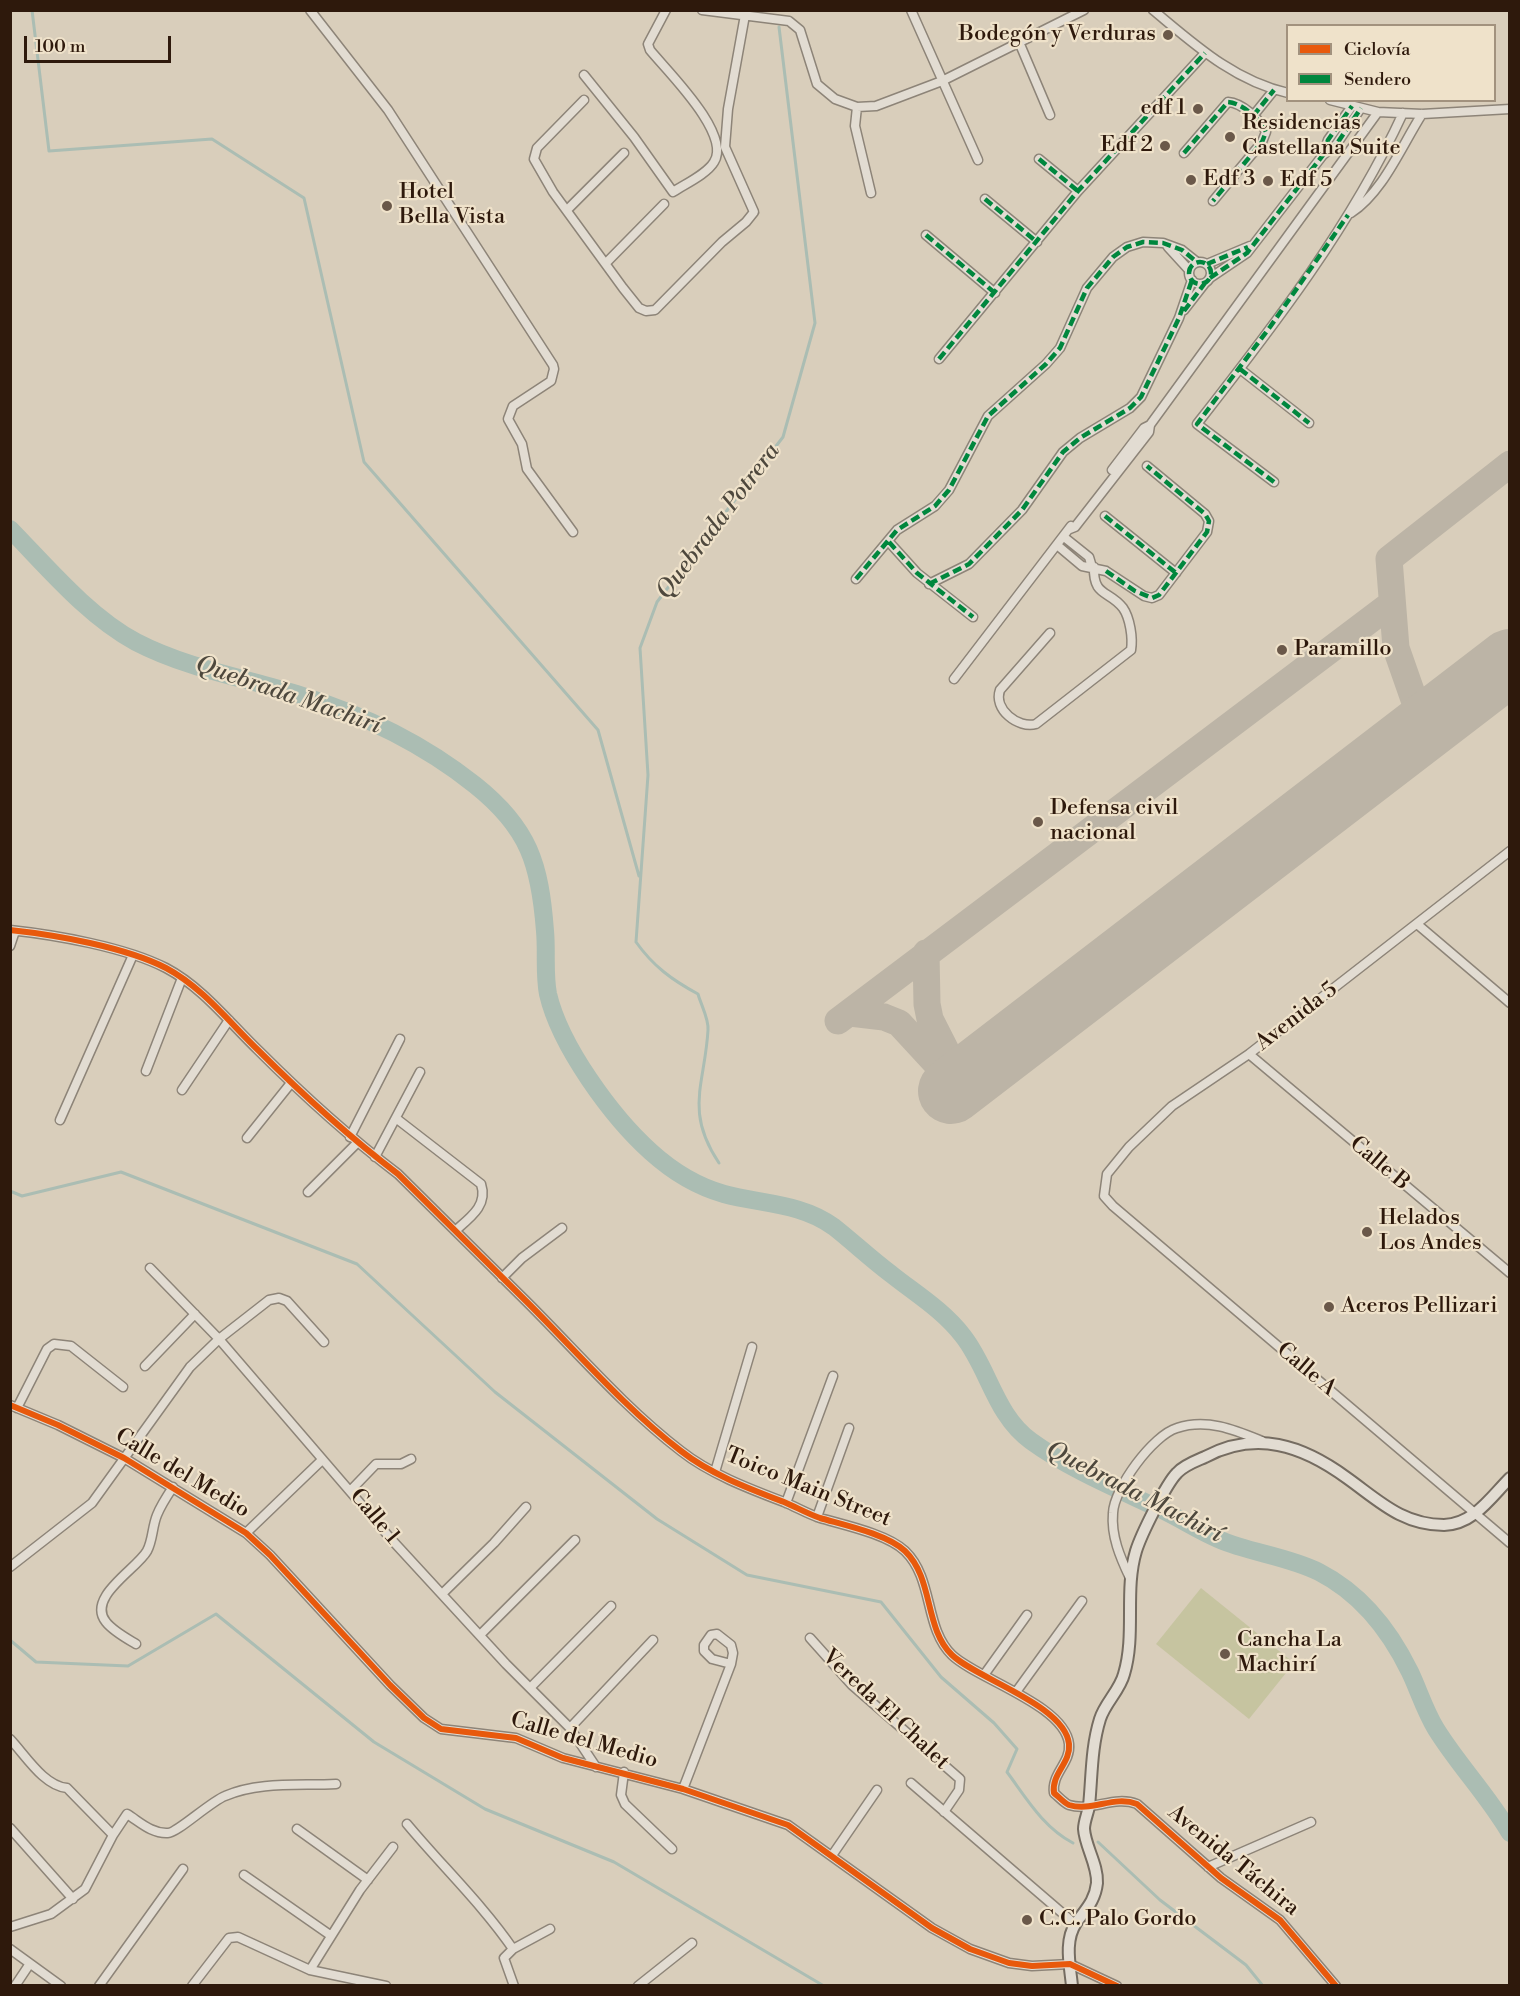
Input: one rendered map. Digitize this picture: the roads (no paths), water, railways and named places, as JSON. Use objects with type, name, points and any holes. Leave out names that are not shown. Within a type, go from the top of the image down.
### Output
[{"type":"main road","points":[[1072,1986],[1068,1945],[1075,1924],[1090,1907],[1097,1880],[1084,1828],[1089,1806],[1094,1742],[1098,1726],[1124,1677],[1127,1661],[1130,1578],[1136,1550],[1176,1473],[1226,1447],[1262,1441],[1290,1448],[1321,1463],[1346,1477],[1379,1504],[1398,1515],[1420,1522],[1445,1525],[1459,1522],[1475,1514],[1509,1478]]},
{"type":"street","points":[[310,10],[387,110],[553,364],[551,381],[513,406],[508,419],[522,444],[527,469],[573,532]]},
{"type":"street","points":[[584,75],[634,137],[673,192],[712,164],[717,155],[713,127],[650,50],[648,44],[666,10]]},
{"type":"street","points":[[702,10],[789,21],[803,39],[817,84],[835,99],[857,107],[876,106],[942,81],[1084,10]]},
{"type":"street","points":[[910,10],[978,160]]},
{"type":"street","points":[[1153,10],[1205,53],[1228,68],[1274,90],[1286,93]]},
{"type":"street","points":[[584,100],[534,154],[534,159],[567,210],[639,308],[646,311],[655,310],[752,215],[754,208],[725,147],[727,119],[745,15]]},
{"type":"street","points":[[1019,42],[1050,115]]},
{"type":"street","points":[[939,359],[1078,191],[1205,53]]},
{"type":"street","points":[[1253,116],[1274,90]]},
{"type":"street","points":[[1184,153],[1228,102],[1237,104],[1263,126],[1265,137],[1213,201]]},
{"type":"street","points":[[1337,102],[1378,112],[1422,114],[1509,109]]},
{"type":"street","points":[[857,107],[855,126],[871,193]]},
{"type":"street","points":[[1192,280],[1198,284],[1208,281],[1240,260],[1323,155],[1336,145],[1356,107]]},
{"type":"street","points":[[954,679],[1057,545],[1070,529],[1075,527],[1149,432],[1150,425],[1378,112]]},
{"type":"street","points":[[1274,483],[1197,424],[1240,369],[1348,215],[1403,113]]},
{"type":"street","points":[[1348,215],[1361,206],[1383,177],[1422,114]]},
{"type":"street","points":[[567,210],[624,153]]},
{"type":"street","points":[[1039,159],[1078,191]]},
{"type":"street","points":[[1372,171],[1383,177]]},
{"type":"street","points":[[985,199],[1037,242]]},
{"type":"street","points":[[606,263],[664,204]]},
{"type":"street","points":[[926,236],[995,293]]},
{"type":"street","points":[[856,579],[904,523],[935,506],[949,490],[988,416],[1046,364],[1060,348],[1098,272],[1127,247],[1143,242],[1163,243],[1182,250],[1197,262],[1207,264],[1253,244]]},
{"type":"street","points":[[930,584],[969,564],[1022,510],[1062,452],[1080,438],[1130,408],[1141,397],[1179,318],[1192,280],[1190,270],[1179,256],[1163,243]]},
{"type":"street","points":[[1190,270],[1197,262]]},
{"type":"street","points":[[1179,318],[1208,281],[1211,271],[1207,264]]},
{"type":"street","points":[[1240,369],[1309,423]]},
{"type":"street","points":[[1057,545],[1082,566],[1106,571],[1144,596],[1152,598],[1160,595],[1207,532],[1209,521],[1205,514],[1147,466]]},
{"type":"street","points":[[1105,516],[1176,573]]},
{"type":"street","points":[[1050,633],[1000,690],[997,697],[999,705],[1018,724],[1029,726],[1036,724],[1131,650],[1133,640],[1124,609],[1099,590],[1095,584],[1089,557],[1064,537]]},
{"type":"street","points":[[889,542],[930,584],[973,617]]},
{"type":"street","name":"Avenida 5","points":[[1104,1196],[1107,1174],[1129,1148],[1173,1106],[1248,1054],[1509,851]]},
{"type":"street","points":[[1417,924],[1509,1003]]},
{"type":"street","points":[[10,946],[13,930]]},
{"type":"street","name":"Toico Main Street","points":[[13,930],[48,935],[133,956],[168,969],[182,978],[229,1020],[291,1083],[353,1140],[398,1174],[659,1434],[684,1454],[716,1472],[817,1517],[892,1542],[905,1551],[924,1582],[935,1624],[947,1650],[960,1663],[1016,1692],[1046,1712],[1058,1725],[1069,1744],[1066,1757],[1052,1782],[1054,1793],[1068,1805],[1089,1806]]},
{"type":"street","points":[[60,1120],[133,956]]},
{"type":"street","points":[[146,1071],[182,978]]},
{"type":"street","points":[[182,1090],[229,1020]]},
{"type":"street","points":[[309,1192],[353,1140],[400,1040]]},
{"type":"street","name":"Calle B","points":[[1248,1054],[1509,1273]]},
{"type":"street","points":[[375,1157],[420,1072]]},
{"type":"street","points":[[247,1138],[291,1083]]},
{"type":"street","points":[[397,1119],[481,1184],[485,1194],[483,1202],[456,1230]]},
{"type":"street","name":"Calle A","points":[[1104,1196],[1509,1543]]},
{"type":"street","points":[[502,1278],[522,1258],[562,1228]]},
{"type":"street","name":"Calle 1","points":[[150,1268],[219,1339],[322,1460],[442,1594],[570,1728],[596,1767]]},
{"type":"street","points":[[10,1567],[84,1511],[100,1494],[190,1367],[219,1339],[269,1300],[279,1298],[290,1304],[324,1342]]},
{"type":"street","points":[[145,1366],[195,1314]]},
{"type":"street","points":[[14,1407],[47,1349],[54,1344],[71,1346],[123,1387]]},
{"type":"street","points":[[716,1472],[752,1347]]},
{"type":"street","points":[[786,1503],[833,1376]]},
{"type":"street","name":"Calle del Medio","points":[[14,1407],[58,1425],[124,1458],[246,1533],[424,1718],[441,1729],[516,1738],[563,1758],[683,1789],[788,1825],[833,1854],[932,1928],[970,1949],[1009,1963],[1032,1966],[1070,1964]]},
{"type":"street","points":[[1130,1578],[1115,1540],[1114,1503],[1134,1468],[1162,1435],[1178,1428],[1215,1425],[1262,1441]]},
{"type":"street","points":[[817,1517],[849,1428]]},
{"type":"street","points":[[351,1490],[376,1464],[401,1464],[411,1459]]},
{"type":"street","points":[[246,1533],[322,1460]]},
{"type":"street","points":[[136,1644],[105,1622],[102,1605],[114,1583],[142,1560],[148,1550],[157,1515],[172,1487]]},
{"type":"street","points":[[442,1594],[494,1544],[526,1508]]},
{"type":"street","points":[[480,1635],[575,1540]]},
{"type":"street","points":[[1016,1692],[1082,1601]]},
{"type":"street","points":[[531,1687],[611,1606]]},
{"type":"street","points":[[984,1675],[1028,1616]]},
{"type":"street","name":"Vereda El Chalet","points":[[810,1638],[852,1685],[960,1779],[959,1790],[944,1812]]},
{"type":"street","points":[[570,1728],[653,1640]]},
{"type":"street","points":[[683,1789],[731,1664]]},
{"type":"street","points":[[10,1739],[44,1776],[56,1787],[67,1788],[113,1835]]},
{"type":"street","points":[[624,1772],[621,1795],[624,1804],[672,1849]]},
{"type":"street","name":"Vereda El Chalet","points":[[911,1783],[1075,1924]]},
{"type":"street","points":[[10,1927],[51,1914],[85,1890],[113,1835],[127,1814],[156,1833],[171,1833],[206,1805],[228,1794],[281,1786],[336,1784]]},
{"type":"street","points":[[833,1854],[877,1790]]},
{"type":"street","name":"Avenida Táchira","points":[[1089,1806],[1113,1800],[1128,1800],[1137,1804],[1208,1867],[1281,1920],[1336,1986]]},
{"type":"street","points":[[1208,1867],[1311,1822]]},
{"type":"street","points":[[407,1824],[455,1881],[484,1909],[513,1949]]},
{"type":"street","points":[[10,1828],[74,1899]]},
{"type":"street","points":[[297,1829],[368,1880]]},
{"type":"street","points":[[310,1970],[330,1935],[393,1847]]},
{"type":"street","points":[[99,1986],[183,1869]]},
{"type":"street","points":[[244,1875],[330,1935]]},
{"type":"street","points":[[514,1986],[504,1958],[513,1949],[550,1929]]},
{"type":"street","points":[[196,1984],[229,1938],[245,1938],[310,1970],[386,1986]]},
{"type":"street","points":[[638,1986],[692,1943]]},
{"type":"street","points":[[10,1950],[61,1986]]},
{"type":"street","points":[[1070,1964],[1117,1986]]},
{"type":"street","points":[[15,1986],[29,1965]]},
{"type":"waterway","points":[[32,10],[49,151],[212,139],[304,198],[364,462],[598,730],[639,876]]},
{"type":"waterway","name":"Quebrada Potrera","points":[[719,1163],[708,1145],[699,1112],[708,1026],[698,994],[664,972],[636,942],[648,775],[640,648],[657,602],[783,437],[815,323],[779,27]]},
{"type":"waterway","name":"Quebrada Machirí","points":[[10,529],[85,605],[101,619],[136,642],[195,666],[297,694],[368,720],[434,755],[475,785],[493,801],[520,832],[535,867],[543,907],[548,994],[564,1036],[589,1079],[636,1137],[667,1165],[704,1187],[724,1194],[809,1213],[834,1227],[938,1310],[955,1327],[972,1349],[1009,1418],[1031,1441],[1046,1451],[1078,1470],[1211,1536],[1307,1567],[1348,1591],[1372,1614],[1393,1642],[1410,1672],[1436,1729],[1510,1833]]},
{"type":"waterway","points":[[10,1191],[22,1196],[121,1172],[357,1264],[495,1392],[657,1519],[747,1575],[881,1602],[941,1677],[994,1723],[1017,1749],[1007,1772],[1044,1821],[1073,1843]]},
{"type":"waterway","points":[[10,1640],[36,1662],[128,1666],[216,1614],[374,1742],[485,1809],[614,1862],[824,1986]]},
{"type":"waterway","points":[[1098,1842],[1160,1900],[1246,1965],[1263,1986]]},
{"type":"place","name":"Bodegón y Verduras","points":[[1168,35]]},
{"type":"place","name":"edf 1","points":[[1198,109]]},
{"type":"place","name":"Residencias Castellana Suite","points":[[1230,137]]},
{"type":"place","name":"Edf 2","points":[[1165,146]]},
{"type":"place","name":"Edf 3","points":[[1191,180]]},
{"type":"place","name":"Edf 5","points":[[1268,181]]},
{"type":"place","name":"Hotel Bella Vista","points":[[387,206]]},
{"type":"place","name":"Paramillo","points":[[1282,650]]},
{"type":"place","name":"Defensa civil nacional","points":[[1038,822]]},
{"type":"place","name":"Helados Los Andes","points":[[1367,1232]]},
{"type":"place","name":"Aceros Pellizari","points":[[1329,1307]]},
{"type":"place","name":"Cancha La Machirí","points":[[1225,1654]]},
{"type":"place","name":"C.C. Palo Gordo","points":[[1027,1920]]}]
